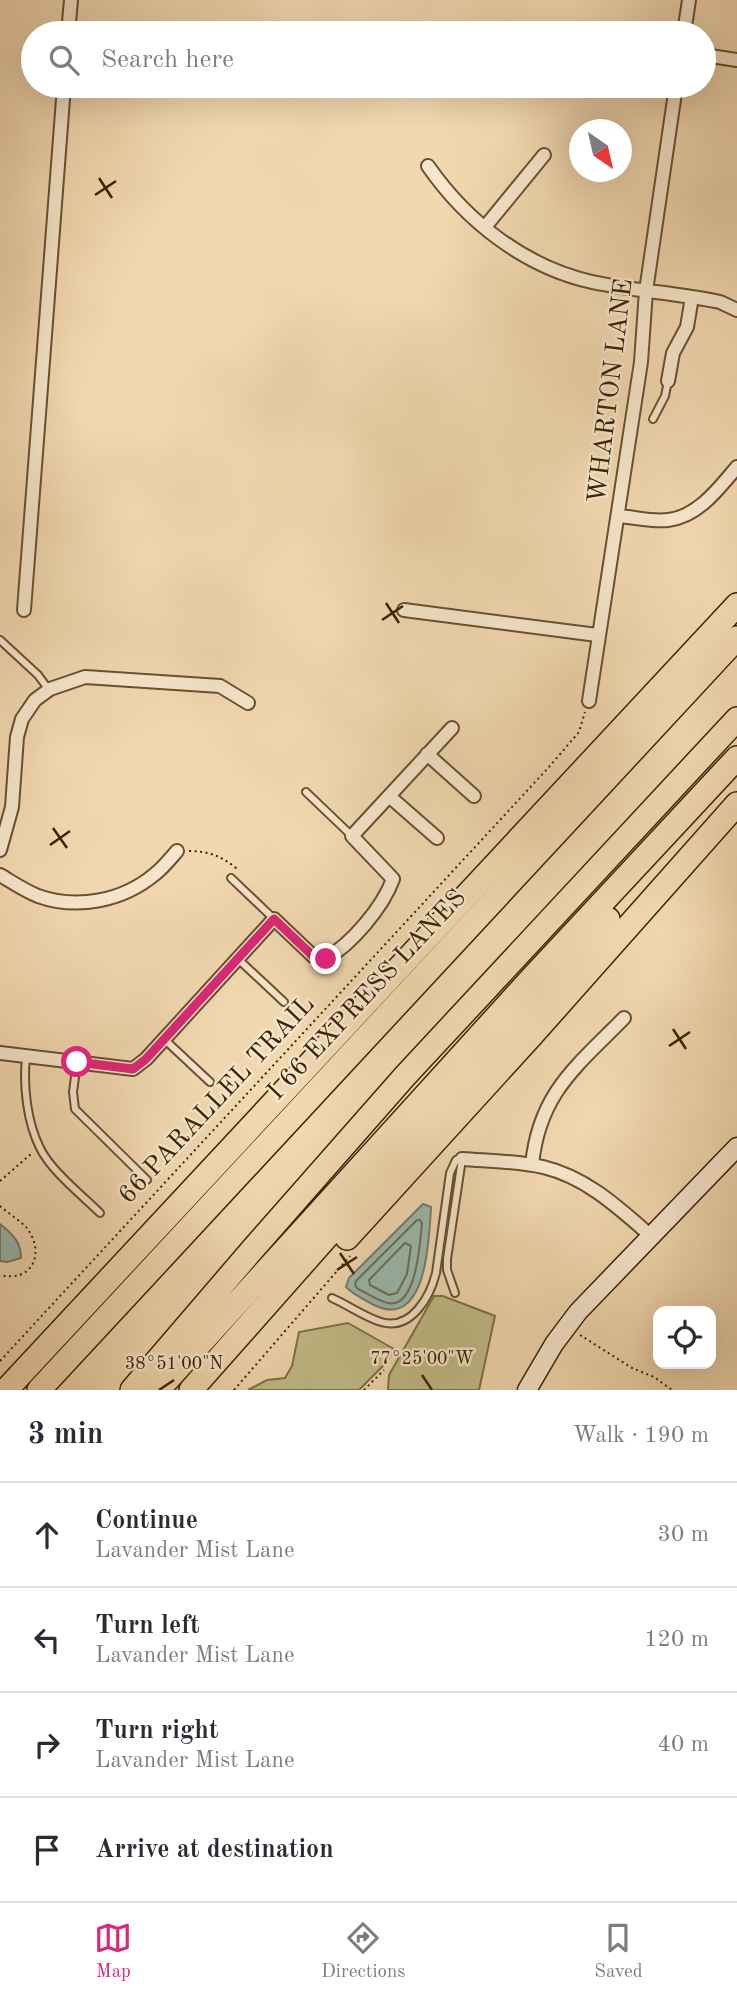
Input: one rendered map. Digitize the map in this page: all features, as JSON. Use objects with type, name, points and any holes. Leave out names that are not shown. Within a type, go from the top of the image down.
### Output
[{"type":"highway","points":[[6,1390],[737,605]]},
{"type":"highway","name":"I 66 EXPRESS LANES","points":[[39,1390],[737,638]]},
{"type":"highway","points":[[132,1390],[378,1106],[737,719]]},
{"type":"highway","points":[[158,1390],[540,969],[737,758]]},
{"type":"highway","points":[[201,1388],[737,772]]},
{"type":"highway","points":[[201,1388],[737,804]]},
{"type":"street","points":[[69,21],[71,0]]},
{"type":"street","points":[[686,21],[689,0]]},
{"type":"street","points":[[716,57],[737,60]]},
{"type":"street","points":[[24,610],[63,98]]},
{"type":"street","name":"WHARTON LANE","points":[[589,701],[641,362],[646,291],[674,98]]},
{"type":"street","points":[[485,227],[544,155]]},
{"type":"street","points":[[428,166],[463,209],[522,254],[547,267],[592,282],[720,302],[737,310]]},
{"type":"street","points":[[668,381],[675,347],[687,327],[692,297]]},
{"type":"street","points":[[618,516],[667,521],[685,516],[706,502],[737,467]]},
{"type":"street","points":[[404,610],[597,635]]},
{"type":"street","points":[[0,850],[12,807],[22,719],[35,700],[49,690],[85,677],[99,677],[220,686],[248,703]]},
{"type":"street","points":[[0,1053],[133,1069],[146,1059],[274,919],[313,956],[326,959],[340,951],[387,897],[393,879],[352,836],[452,728]]},
{"type":"street","points":[[427,754],[474,796]]},
{"type":"street","points":[[389,796],[437,838]]},
{"type":"street","points":[[0,876],[36,895],[64,903],[95,901],[126,892],[145,881],[177,851]]},
{"type":"street","points":[[532,1164],[536,1136],[550,1099],[567,1077],[624,1018]]},
{"type":"street","points":[[527,1390],[554,1344],[578,1312],[737,1147]]},
{"type":"street","points":[[462,1159],[532,1164],[562,1174],[595,1190],[651,1236]]},
{"type":"lane","points":[[653,419],[665,397],[668,381]]},
{"type":"lane","points":[[0,640],[38,675],[49,690]]},
{"type":"lane","points":[[306,792],[352,836]]},
{"type":"lane","points":[[231,878],[274,919]]},
{"type":"lane","points":[[238,959],[285,1002]]},
{"type":"lane","points":[[164,1038],[210,1082]]},
{"type":"lane","points":[[26,1057],[24,1074],[27,1098],[40,1149],[100,1213]]},
{"type":"lane","points":[[77,1062],[73,1093],[75,1109],[146,1180]]},
{"type":"lane","points":[[332,1298],[382,1322],[393,1323],[407,1319],[417,1311],[432,1289],[450,1173],[456,1160],[462,1159],[447,1259],[447,1270],[455,1293]]},
{"type":"path","name":"66 PARALLEL TRAIL","points":[[0,1361],[550,767],[579,732],[589,701]]},
{"type":"path","points":[[177,851],[206,851],[226,860],[236,868],[231,878]]},
{"type":"path","points":[[0,1181],[31,1154]]},
{"type":"path","points":[[0,1206],[25,1226],[37,1247],[34,1264],[28,1270],[10,1278],[0,1275]]},
{"type":"path","points":[[579,1334],[672,1390]]},
{"type":"path","points":[[365,1390],[384,1370]]},
{"type":"shaded area","points":[[434,1296],[443,1296],[495,1316],[479,1390],[388,1390],[389,1375]]},
{"type":"shaded area","points":[[348,1323],[394,1349],[385,1364],[359,1390],[248,1390],[267,1380],[285,1378],[292,1366],[299,1332]]},
{"type":"water","points":[[423,1204],[431,1207],[429,1239],[422,1278],[415,1294],[405,1305],[392,1310],[374,1305],[349,1290],[346,1287],[349,1278]]},
{"type":"water","points":[[0,1224],[18,1242],[21,1258],[0,1261]]},
{"type":"route","points":[[77,1062],[133,1069],[146,1059],[274,919],[313,956],[326,959]]}]
